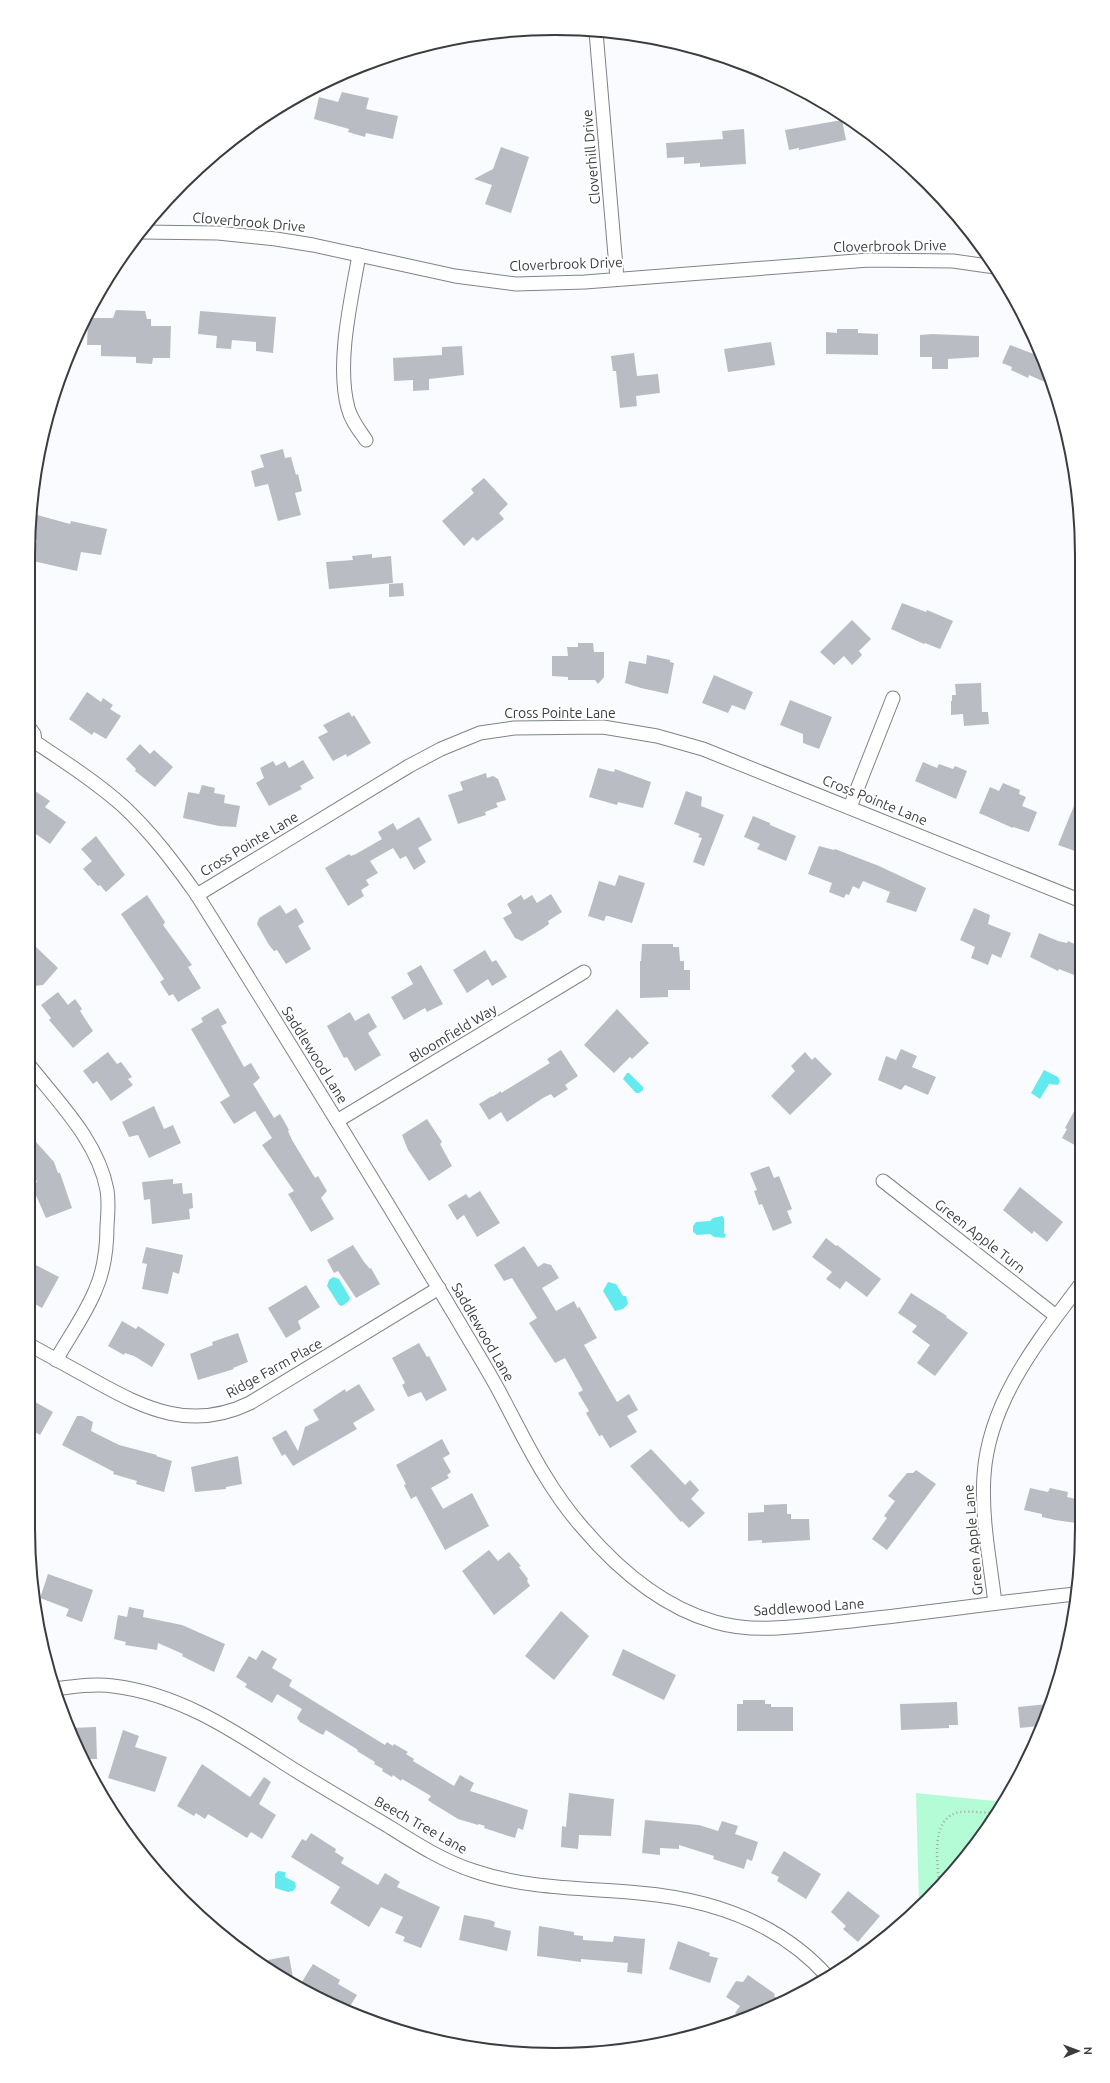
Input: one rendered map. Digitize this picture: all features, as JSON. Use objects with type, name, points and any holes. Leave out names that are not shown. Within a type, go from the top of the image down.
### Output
[{"type":"street","name":"Cloverhill Drive","points":[[596,37],[617,279]]},
{"type":"street","name":"Cloverbrook Drive","points":[[147,232],[194,232],[253,236],[302,243],[455,276],[503,283],[542,284],[869,260],[953,261],[987,266]]},
{"type":"street","points":[[359,255],[346,342],[344,380],[350,412],[366,440]]},
{"type":"street","points":[[850,807],[893,698]]},
{"type":"street","name":"Cross Pointe Lane","points":[[197,895],[428,755],[468,737],[502,729],[603,727],[657,736],[703,749],[1075,898]]},
{"type":"street","name":"Saddlewood Lane","points":[[35,745],[94,783],[123,806],[158,843],[197,895],[439,1288],[499,1391],[540,1468],[565,1506],[590,1536],[620,1566],[671,1604],[701,1618],[724,1624],[770,1627],[888,1617],[1071,1595]]},
{"type":"street","name":"Bloomfield Way","points":[[337,1121],[584,972]]},
{"type":"street","points":[[35,1074],[85,1139],[102,1173],[107,1198],[107,1240],[100,1278],[92,1298],[56,1360]]},
{"type":"street","name":"Green Apple Turn","points":[[883,1181],[1056,1316]]},
{"type":"street","name":"Ridge Farm Place","points":[[35,1348],[126,1398],[155,1410],[194,1417],[218,1414],[240,1408],[259,1398],[439,1288]]},
{"type":"street","name":"Green Apple Lane","points":[[995,1603],[985,1515],[984,1467],[1003,1401],[1023,1364],[1075,1291]]},
{"type":"street","name":"Beech Tree Lane","points":[[61,1688],[95,1685],[113,1686],[138,1690],[180,1703],[224,1725],[410,1840],[451,1862],[486,1874],[527,1883],[676,1897],[725,1909],[772,1931],[808,1957],[824,1972]]},
{"type":"path","points":[[939,1879],[938,1839],[945,1821],[955,1813],[990,1813]]},
{"type":"green space","points":[[916,1793],[997,1801],[968,1845],[919,1900]]},
{"type":"water","points":[[1044,1070],[1058,1077],[1060,1081],[1058,1085],[1049,1084],[1040,1099],[1031,1093]]},
{"type":"water","points":[[627,1073],[629,1073],[643,1087],[643,1090],[636,1093],[623,1079]]},
{"type":"water","points":[[722,1216],[724,1218],[724,1233],[726,1235],[724,1238],[714,1237],[710,1234],[697,1235],[693,1232],[693,1226],[696,1222],[710,1221],[713,1218]]},
{"type":"water","points":[[333,1277],[339,1279],[350,1298],[349,1301],[342,1306],[339,1305],[327,1286],[329,1280]]},
{"type":"water","points":[[608,1282],[616,1284],[623,1296],[626,1296],[628,1304],[623,1309],[615,1311],[603,1291]]},
{"type":"water","points":[[278,1871],[285,1872],[285,1877],[295,1882],[296,1887],[293,1891],[288,1892],[275,1888],[275,1874]]},
{"type":"building","points":[[342,92],[369,98],[366,109],[398,116],[393,139],[366,133],[365,137],[348,132],[349,129],[314,119],[319,97],[338,102]]},
{"type":"building","points":[[840,120],[842,122],[846,140],[799,150],[799,148],[789,150],[785,130]]},
{"type":"building","points":[[744,129],[746,164],[700,167],[700,163],[684,164],[684,157],[667,158],[666,143],[723,139],[722,131]]},
{"type":"building","points":[[501,147],[529,157],[511,213],[485,204],[492,185],[474,179],[493,169]]},
{"type":"building","points":[[116,310],[145,311],[147,319],[151,319],[151,326],[171,326],[170,358],[153,358],[152,364],[136,363],[136,357],[101,356],[101,345],[87,345],[88,328],[93,318],[113,318]]},
{"type":"building","points":[[200,311],[276,317],[273,353],[256,351],[256,342],[232,340],[231,349],[216,348],[217,336],[198,334]]},
{"type":"building","points":[[837,329],[858,329],[858,333],[878,334],[878,355],[826,354],[826,332],[837,333]]},
{"type":"building","points":[[932,334],[979,336],[979,357],[948,359],[948,369],[932,369],[932,357],[920,357],[920,335]]},
{"type":"building","points":[[771,342],[775,365],[728,372],[724,349]]},
{"type":"building","points":[[1010,345],[1034,354],[1045,382],[1029,375],[1028,378],[1011,370],[1012,367],[1002,363]]},
{"type":"building","points":[[462,346],[464,375],[429,379],[429,390],[413,391],[413,380],[394,381],[393,358],[442,355],[442,347]]},
{"type":"building","points":[[634,353],[637,376],[658,374],[660,393],[636,396],[637,406],[620,408],[616,371],[613,371],[611,356]]},
{"type":"building","points":[[283,449],[285,458],[291,457],[296,475],[298,474],[302,491],[295,493],[301,515],[278,521],[268,484],[255,487],[251,471],[264,467],[260,455]]},
{"type":"building","points":[[484,478],[508,504],[499,513],[504,519],[477,541],[473,537],[464,546],[442,521],[474,493],[471,489]]},
{"type":"building","points":[[37,515],[70,524],[71,521],[107,529],[101,555],[81,552],[77,571],[35,561],[37,540],[35,540]]},
{"type":"building","points":[[372,554],[372,558],[391,556],[393,583],[329,589],[326,562],[353,560],[352,556]]},
{"type":"building","points":[[403,583],[404,596],[389,597],[389,584]]},
{"type":"building","points":[[902,603],[926,612],[927,610],[953,621],[940,649],[925,643],[924,644],[891,629]]},
{"type":"building","points":[[852,620],[871,639],[859,651],[862,655],[852,665],[844,656],[834,665],[820,652]]},
{"type":"building","points":[[578,643],[593,643],[594,652],[604,652],[604,677],[598,684],[595,680],[568,680],[568,677],[552,676],[552,656],[568,656],[567,647],[578,647]]},
{"type":"building","points":[[647,655],[670,660],[670,662],[674,663],[668,694],[625,683],[629,661],[646,664]]},
{"type":"building","points":[[714,675],[753,692],[745,710],[732,705],[728,713],[702,703]]},
{"type":"building","points":[[981,683],[982,712],[988,712],[989,724],[964,726],[963,714],[951,715],[952,695],[956,695],[955,684]]},
{"type":"building","points":[[87,692],[101,702],[103,698],[113,705],[110,709],[121,716],[106,739],[94,732],[92,735],[69,719]]},
{"type":"building","points":[[790,700],[832,717],[819,749],[803,743],[803,734],[780,725]]},
{"type":"building","points":[[349,712],[352,717],[354,715],[371,743],[347,757],[346,754],[333,761],[318,737],[328,732],[323,725]]},
{"type":"building","points":[[140,744],[150,754],[154,750],[173,767],[155,787],[135,771],[136,769],[126,759]]},
{"type":"building","points":[[303,760],[314,778],[300,786],[302,789],[269,806],[256,783],[264,778],[260,768],[273,761],[276,766],[285,761],[289,768]]},
{"type":"building","points":[[923,762],[937,768],[939,764],[953,769],[955,766],[967,771],[956,799],[915,781]]},
{"type":"building","points":[[598,768],[614,772],[615,769],[651,782],[643,808],[618,802],[617,805],[589,797]]},
{"type":"building","points":[[486,773],[487,778],[493,776],[498,779],[506,800],[496,803],[498,807],[485,812],[486,815],[458,824],[448,795],[463,790],[460,782]]},
{"type":"building","points":[[1003,783],[1020,790],[1019,794],[1026,797],[1022,806],[1037,812],[1029,832],[1013,828],[979,813],[990,787],[999,791]]},
{"type":"building","points":[[202,785],[215,788],[214,793],[225,795],[224,803],[240,806],[236,827],[219,826],[183,818],[188,792],[199,794]]},
{"type":"building","points":[[35,791],[50,801],[45,807],[66,822],[50,844],[35,833]]},
{"type":"building","points":[[686,791],[702,797],[701,806],[724,815],[704,866],[693,862],[702,838],[698,837],[700,834],[674,824]]},
{"type":"building","points":[[1075,803],[1075,851],[1058,845]]},
{"type":"building","points":[[753,816],[796,836],[786,861],[757,849],[760,844],[744,837]]},
{"type":"building","points":[[419,817],[432,840],[418,848],[426,862],[414,870],[406,856],[400,859],[393,848],[370,861],[378,873],[366,880],[369,885],[361,890],[364,896],[348,906],[325,868],[349,854],[351,856],[356,854],[382,839],[378,832],[393,823],[397,830]]},
{"type":"building","points":[[96,836],[125,875],[106,892],[100,885],[98,886],[83,869],[92,861],[81,849]]},
{"type":"building","points":[[819,846],[835,849],[879,866],[926,888],[916,912],[886,902],[890,892],[863,881],[859,889],[853,886],[849,895],[846,894],[844,898],[829,892],[832,883],[808,874]]},
{"type":"building","points":[[619,875],[645,883],[632,923],[608,916],[606,916],[604,921],[588,916],[599,881],[615,886]]},
{"type":"building","points":[[551,894],[562,912],[548,921],[549,924],[522,941],[515,938],[503,918],[512,913],[507,904],[521,895],[524,900],[532,895],[537,903]]},
{"type":"building","points":[[147,895],[165,922],[163,925],[192,965],[188,967],[201,988],[178,1002],[173,994],[169,996],[160,982],[164,979],[121,914]]},
{"type":"building","points":[[280,905],[286,914],[296,908],[304,922],[298,926],[311,949],[286,964],[277,950],[274,951],[269,945],[257,924],[259,918]]},
{"type":"building","points":[[974,908],[990,915],[988,924],[1011,933],[1001,958],[992,954],[988,965],[971,958],[975,947],[960,940]]},
{"type":"building","points":[[1039,933],[1058,941],[1067,943],[1068,941],[1075,944],[1075,973],[1074,975],[1059,969],[1058,971],[1030,957]]},
{"type":"building","points":[[642,944],[673,944],[673,947],[679,947],[680,961],[684,961],[684,970],[690,970],[690,990],[668,990],[668,997],[640,998],[640,961]]},
{"type":"building","points":[[35,946],[58,968],[43,985],[35,986]]},
{"type":"building","points":[[485,950],[492,962],[496,960],[507,977],[492,986],[488,979],[467,993],[453,970]]},
{"type":"building","points":[[421,965],[443,1004],[427,1012],[425,1008],[404,1020],[391,997],[413,984],[407,973]]},
{"type":"building","points":[[58,992],[68,1005],[75,999],[82,1009],[80,1011],[93,1031],[73,1048],[49,1020],[51,1018],[41,1005]]},
{"type":"building","points":[[218,1008],[227,1023],[221,1026],[244,1067],[251,1063],[260,1078],[253,1084],[274,1118],[280,1114],[289,1130],[288,1131],[292,1140],[315,1178],[318,1176],[327,1191],[321,1198],[334,1219],[311,1232],[288,1194],[294,1191],[262,1145],[272,1138],[255,1111],[234,1124],[220,1102],[230,1096],[191,1029],[203,1022],[201,1018]]},
{"type":"building","points":[[617,1009],[649,1043],[632,1059],[630,1057],[614,1073],[584,1045]]},
{"type":"building","points":[[350,1012],[355,1021],[369,1013],[377,1027],[368,1033],[381,1055],[355,1071],[347,1057],[344,1058],[327,1026]]},
{"type":"building","points":[[901,1049],[917,1056],[912,1067],[936,1077],[928,1095],[905,1085],[901,1090],[878,1080],[886,1056],[896,1060]]},
{"type":"building","points":[[561,1050],[578,1076],[565,1085],[568,1089],[554,1098],[551,1094],[543,1098],[507,1122],[501,1112],[489,1120],[479,1104],[501,1091],[501,1093],[550,1063],[547,1059]]},
{"type":"building","points":[[108,1052],[117,1064],[121,1062],[132,1077],[128,1079],[133,1085],[111,1101],[97,1081],[93,1084],[83,1071]]},
{"type":"building","points":[[805,1052],[812,1060],[815,1057],[832,1074],[790,1115],[771,1096],[795,1071],[791,1066]]},
{"type":"building","points":[[154,1106],[164,1129],[173,1125],[181,1143],[149,1158],[138,1135],[129,1137],[122,1122]]},
{"type":"building","points":[[1075,1109],[1075,1145],[1062,1138],[1067,1129],[1065,1128]]},
{"type":"building","points":[[427,1119],[442,1142],[440,1144],[452,1166],[429,1181],[408,1150],[402,1135]]},
{"type":"building","points":[[35,1141],[54,1162],[58,1173],[60,1173],[72,1208],[46,1218],[35,1193],[35,1183],[37,1182],[35,1177]]},
{"type":"building","points":[[769,1166],[774,1178],[779,1176],[792,1209],[787,1211],[792,1223],[773,1231],[762,1204],[759,1205],[754,1191],[757,1190],[750,1173]]},
{"type":"building","points":[[173,1179],[173,1184],[182,1183],[183,1194],[192,1193],[193,1208],[189,1209],[190,1219],[152,1224],[150,1199],[144,1200],[142,1182]]},
{"type":"building","points":[[1020,1187],[1063,1222],[1047,1242],[1034,1231],[1032,1234],[1003,1210]]},
{"type":"building","points":[[480,1191],[500,1223],[477,1237],[464,1215],[457,1220],[448,1205],[466,1194],[469,1198]]},
{"type":"building","points":[[826,1238],[881,1279],[867,1297],[846,1281],[840,1289],[826,1279],[832,1272],[812,1257]]},
{"type":"building","points":[[353,1245],[364,1262],[370,1269],[371,1268],[380,1284],[356,1298],[338,1271],[334,1273],[327,1260]]},
{"type":"building","points":[[524,1246],[538,1267],[544,1263],[551,1265],[559,1278],[542,1288],[556,1311],[574,1301],[578,1309],[579,1306],[597,1338],[584,1345],[617,1402],[629,1394],[638,1410],[627,1416],[637,1432],[610,1448],[602,1435],[599,1436],[586,1413],[589,1411],[578,1393],[583,1390],[565,1358],[555,1363],[529,1323],[537,1318],[512,1278],[504,1281],[494,1265]]},
{"type":"building","points":[[146,1247],[183,1255],[179,1274],[173,1272],[168,1294],[142,1289],[147,1264],[142,1263]]},
{"type":"building","points":[[35,1265],[59,1277],[42,1308],[35,1304]]},
{"type":"building","points":[[306,1285],[320,1307],[298,1321],[301,1329],[286,1338],[268,1308]]},
{"type":"building","points":[[911,1293],[947,1316],[946,1317],[968,1333],[935,1376],[917,1363],[930,1345],[912,1332],[917,1326],[898,1313]]},
{"type":"building","points":[[122,1321],[136,1329],[138,1326],[165,1344],[152,1367],[134,1356],[125,1353],[124,1355],[108,1346]]},
{"type":"building","points":[[238,1333],[248,1362],[233,1368],[234,1369],[198,1380],[190,1354],[213,1345],[212,1342]]},
{"type":"building","points":[[419,1343],[427,1357],[429,1356],[447,1390],[426,1401],[421,1392],[408,1397],[402,1385],[405,1383],[392,1358]]},
{"type":"building","points":[[359,1384],[375,1410],[353,1423],[357,1429],[293,1466],[285,1454],[282,1456],[272,1438],[286,1430],[298,1451],[305,1427],[319,1420],[313,1410],[345,1389],[346,1392]]},
{"type":"building","points":[[35,1402],[53,1412],[40,1435],[35,1432]]},
{"type":"building","points":[[77,1416],[82,1416],[93,1422],[91,1431],[119,1445],[157,1455],[156,1456],[172,1461],[164,1492],[136,1484],[137,1481],[113,1474],[114,1472],[62,1445]]},
{"type":"building","points":[[442,1439],[450,1454],[443,1458],[451,1472],[447,1475],[449,1478],[431,1488],[443,1509],[472,1493],[489,1526],[445,1550],[416,1496],[411,1499],[404,1485],[406,1484],[396,1465]]},
{"type":"building","points":[[651,1449],[685,1485],[690,1480],[699,1490],[691,1499],[705,1513],[689,1528],[682,1521],[681,1522],[630,1466]]},
{"type":"building","points":[[238,1456],[242,1484],[226,1487],[226,1489],[195,1492],[191,1467]]},
{"type":"building","points":[[916,1470],[936,1484],[887,1550],[872,1539],[887,1518],[884,1516],[895,1501],[888,1496],[907,1473],[913,1473]]},
{"type":"building","points":[[1030,1488],[1048,1492],[1050,1488],[1068,1492],[1067,1497],[1075,1499],[1075,1523],[1042,1517],[1042,1514],[1024,1510]]},
{"type":"building","points":[[787,1504],[787,1514],[791,1514],[791,1519],[809,1519],[810,1540],[762,1543],[762,1540],[748,1541],[748,1513],[764,1512],[764,1505]]},
{"type":"building","points":[[489,1550],[498,1561],[509,1552],[521,1566],[519,1567],[528,1579],[527,1581],[530,1586],[494,1615],[462,1571]]},
{"type":"building","points":[[48,1574],[93,1590],[82,1622],[66,1616],[69,1609],[40,1598]]},
{"type":"building","points":[[129,1607],[144,1610],[143,1617],[182,1625],[225,1644],[214,1672],[182,1656],[183,1654],[158,1643],[157,1650],[125,1645],[126,1642],[114,1639],[118,1615],[127,1617]]},
{"type":"building","points":[[561,1611],[589,1636],[554,1680],[525,1656]]},
{"type":"building","points":[[623,1649],[676,1675],[664,1700],[612,1675]]},
{"type":"building","points":[[262,1650],[277,1659],[272,1668],[292,1680],[289,1686],[385,1745],[387,1742],[393,1746],[394,1744],[408,1752],[406,1754],[414,1759],[413,1761],[454,1786],[460,1775],[474,1783],[470,1791],[528,1810],[523,1830],[518,1828],[515,1838],[484,1828],[485,1826],[479,1824],[478,1825],[458,1819],[428,1800],[431,1796],[402,1779],[401,1781],[393,1775],[392,1777],[382,1771],[383,1769],[374,1764],[375,1762],[326,1730],[323,1735],[300,1722],[297,1718],[302,1709],[277,1694],[272,1703],[245,1687],[247,1684],[236,1677],[249,1656],[256,1660]]},
{"type":"building","points":[[743,1700],[765,1700],[765,1704],[771,1704],[771,1707],[793,1707],[793,1731],[737,1731],[737,1704],[743,1704]]},
{"type":"building","points":[[957,1702],[958,1725],[949,1725],[949,1728],[901,1730],[900,1704]]},
{"type":"building","points":[[1043,1704],[1035,1726],[1020,1728],[1018,1707]]},
{"type":"building","points":[[96,1727],[97,1759],[90,1759],[75,1728]]},
{"type":"building","points":[[123,1730],[139,1736],[135,1747],[167,1757],[155,1792],[108,1778]]},
{"type":"building","points":[[202,1764],[250,1797],[264,1777],[271,1782],[259,1804],[276,1815],[262,1839],[251,1832],[247,1838],[208,1814],[205,1819],[196,1813],[194,1816],[177,1806]]},
{"type":"building","points":[[569,1793],[614,1799],[611,1836],[579,1835],[578,1849],[561,1847],[562,1826],[566,1827]]},
{"type":"building","points":[[645,1820],[699,1825],[718,1831],[722,1821],[738,1826],[735,1834],[758,1842],[752,1861],[747,1859],[744,1869],[713,1859],[714,1856],[679,1845],[679,1849],[660,1848],[660,1855],[642,1853]]},
{"type":"building","points":[[311,1833],[336,1849],[335,1852],[344,1858],[341,1863],[378,1885],[385,1873],[400,1882],[397,1887],[440,1907],[421,1948],[403,1941],[405,1937],[395,1933],[403,1917],[381,1907],[369,1927],[330,1903],[340,1887],[291,1857],[302,1839],[306,1841]]},
{"type":"building","points":[[784,1851],[821,1874],[806,1899],[777,1881],[779,1877],[771,1873]]},
{"type":"building","points":[[848,1891],[880,1916],[858,1942],[843,1929],[846,1926],[831,1912]]},
{"type":"building","points":[[464,1915],[490,1920],[495,1922],[494,1927],[511,1931],[507,1951],[459,1940]]},
{"type":"building","points":[[539,1926],[574,1932],[574,1935],[583,1936],[583,1940],[613,1942],[614,1936],[645,1939],[642,1974],[627,1972],[628,1963],[581,1959],[581,1962],[537,1956]]},
{"type":"building","points":[[678,1941],[710,1953],[709,1956],[718,1958],[710,1983],[669,1969]]},
{"type":"building","points":[[289,1956],[293,1977],[266,1960]]},
{"type":"building","points":[[313,1964],[340,1980],[338,1984],[357,1995],[350,2005],[302,1982]]},
{"type":"building","points":[[748,1975],[775,1994],[774,1996],[777,1998],[737,2014],[735,2013],[740,2006],[726,1997],[736,1981],[743,1982]]}]
